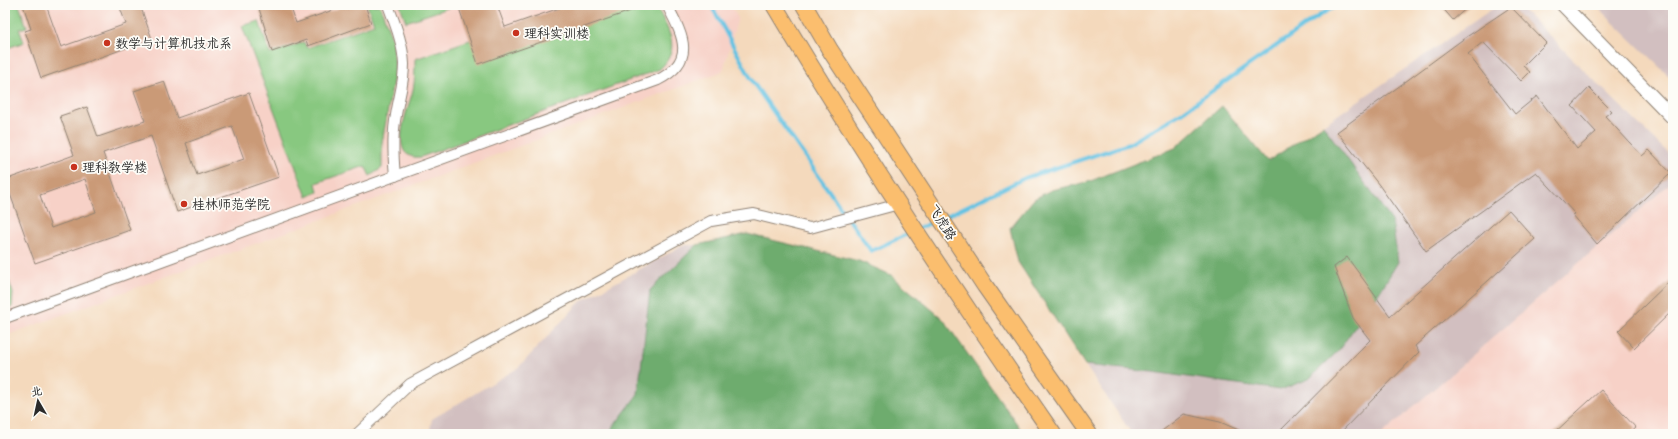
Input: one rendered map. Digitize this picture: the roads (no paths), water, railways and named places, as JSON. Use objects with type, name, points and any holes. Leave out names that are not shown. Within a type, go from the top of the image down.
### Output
[{"type":"main road","name":"飞虎路","points":[[774,5],[808,62],[960,299],[1053,434]]},
{"type":"main road","name":"飞虎路","points":[[804,5],[830,50],[985,286],[1089,434]]},
{"type":"street","points":[[388,5],[400,38],[404,63],[403,88],[396,114],[392,139],[395,176]]},
{"type":"street","points":[[5,318],[665,76],[675,69],[679,63],[683,44],[682,36],[667,5]]},
{"type":"street","points":[[1563,5],[1673,118]]},
{"type":"street","points":[[357,434],[410,384],[711,221],[754,214],[810,228],[899,204]]},
{"type":"waterway","points":[[711,5],[754,84],[871,251],[912,232]]},
{"type":"waterway","points":[[944,217],[1025,178],[1129,144],[1181,113],[1320,15],[1338,5]]},
{"type":"waterway","points":[[918,229],[937,220]]},
{"type":"place","name":"理科实训楼","points":[[516,33]]},
{"type":"place","name":"数学与计算机技术系","points":[[107,43]]},
{"type":"place","name":"理科教学楼","points":[[74,167]]},
{"type":"place","name":"桂林师范学院","points":[[184,204]]}]
